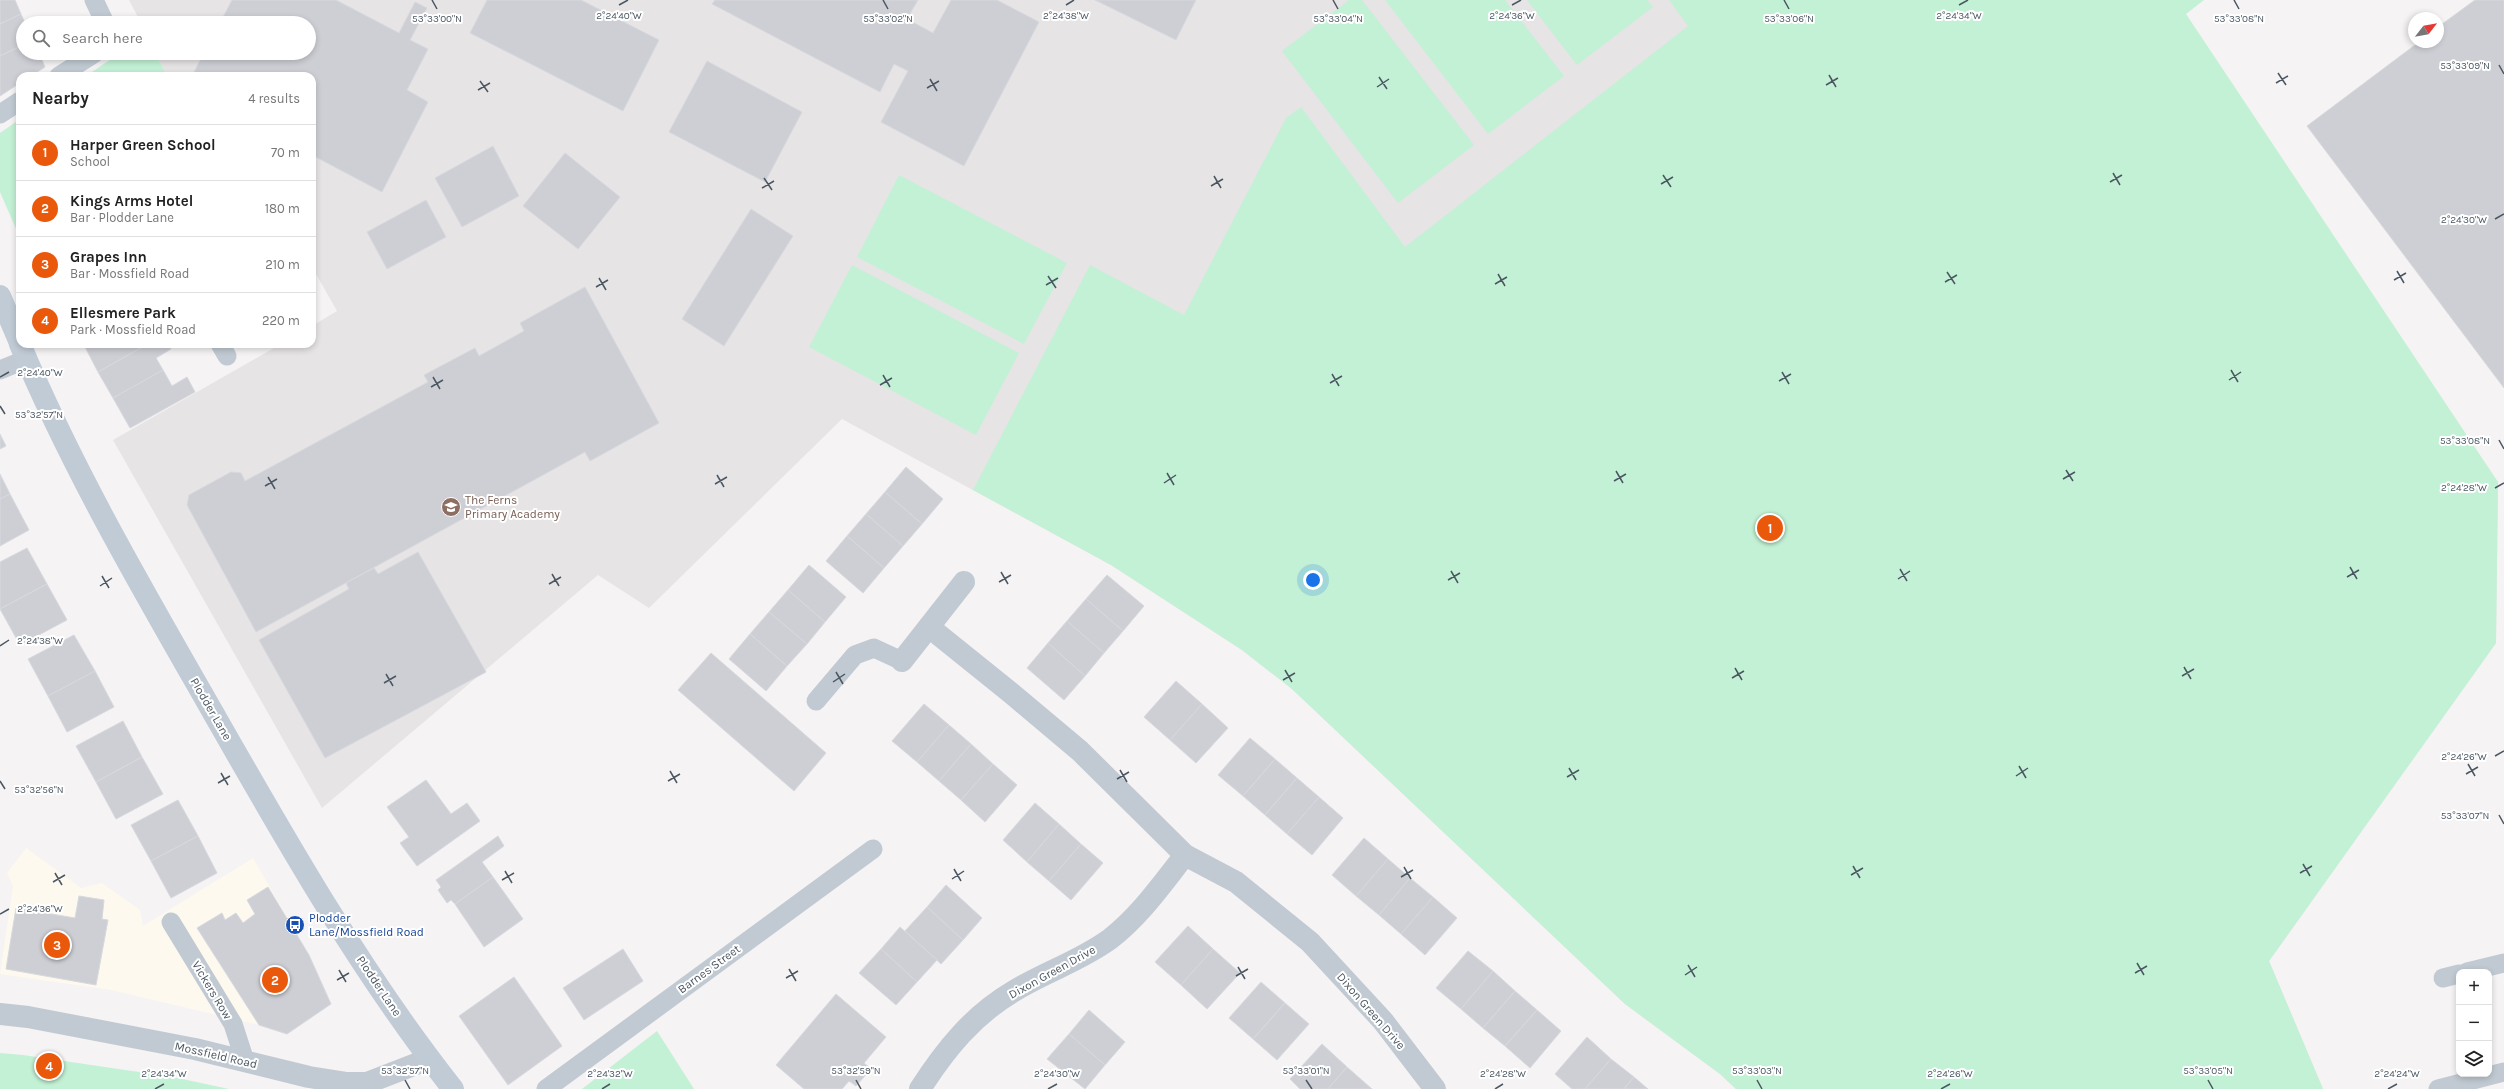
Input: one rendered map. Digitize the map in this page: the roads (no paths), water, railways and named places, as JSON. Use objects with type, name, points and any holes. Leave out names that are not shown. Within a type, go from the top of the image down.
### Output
[{"type":"main road","name":"Plodder Lane","points":[[0,296],[16,321]]},
{"type":"main road","name":"Plodder Lane","points":[[22,349],[83,477],[148,598],[266,805],[363,963],[429,1059],[453,1089]]},
{"type":"street","points":[[902,662],[964,582]]},
{"type":"street","name":"Dixon Green Drive","points":[[929,627],[1011,693],[1080,752],[1185,855],[1236,882],[1310,942],[1383,1021],[1435,1089]]},
{"type":"street","name":"Dixon Green Drive","points":[[920,1089],[944,1052],[976,1019],[1014,991],[1074,962],[1110,939],[1136,916],[1185,855]]},
{"type":"street","name":"Mossfield Road","points":[[0,1014],[28,1017],[195,1049],[245,1061],[307,1083],[367,1083],[429,1059]]},
{"type":"lane","points":[[94,0],[102,16]]},
{"type":"lane","points":[[65,72],[84,60]]},
{"type":"lane","points":[[0,114],[16,104]]},
{"type":"lane","points":[[0,370],[22,349]]},
{"type":"lane","points":[[816,701],[855,655],[874,648],[902,662]]},
{"type":"lane","name":"Barnes Street","points":[[546,1089],[873,849]]},
{"type":"lane","name":"Vickers Row","points":[[171,922],[233,1024],[245,1061]]},
{"type":"lane","points":[[2479,969],[2504,963]]},
{"type":"lane","points":[[2438,1089],[2504,1072]]},
{"type":"place","name":"The Ferns Primary Academy","points":[[451,507]]},
{"type":"place","name":"Harper Green School","points":[[1770,528]]},
{"type":"place","name":"Plodder Lane/Mossfield Road","points":[[295,925]]},
{"type":"place","name":"Grapes Inn","points":[[57,945]]},
{"type":"place","name":"Kings Arms Hotel","points":[[275,980]]},
{"type":"place","name":"Ellesmere Park","points":[[49,1066]]}]
